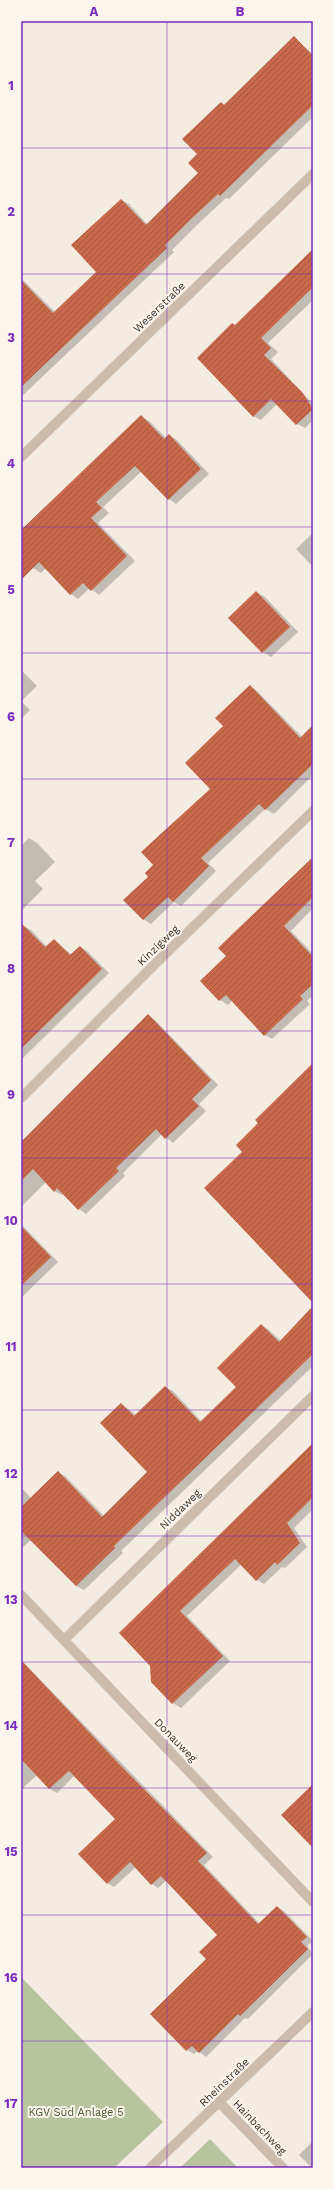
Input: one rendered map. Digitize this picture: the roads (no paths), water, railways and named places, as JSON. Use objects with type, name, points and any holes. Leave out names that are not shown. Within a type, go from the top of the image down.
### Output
[{"type":"street","name":"Weserstraße","points":[[21,457],[313,174]]},
{"type":"street","name":"Kinzigweg","points":[[21,1098],[164,955],[313,811]]},
{"type":"street","name":"Niddaweg","points":[[64,1640],[313,1396]]},
{"type":"street","name":"Donauweg","points":[[21,1595],[313,1902]]},
{"type":"street","name":"Rheinstraße","points":[[150,2168],[220,2103],[313,2012]]},
{"type":"street","name":"Hainbachweg","points":[[220,2103],[283,2168]]},
{"type":"park label","name":"KGV Süd Anlage 5","points":[[76,2112]]}]
